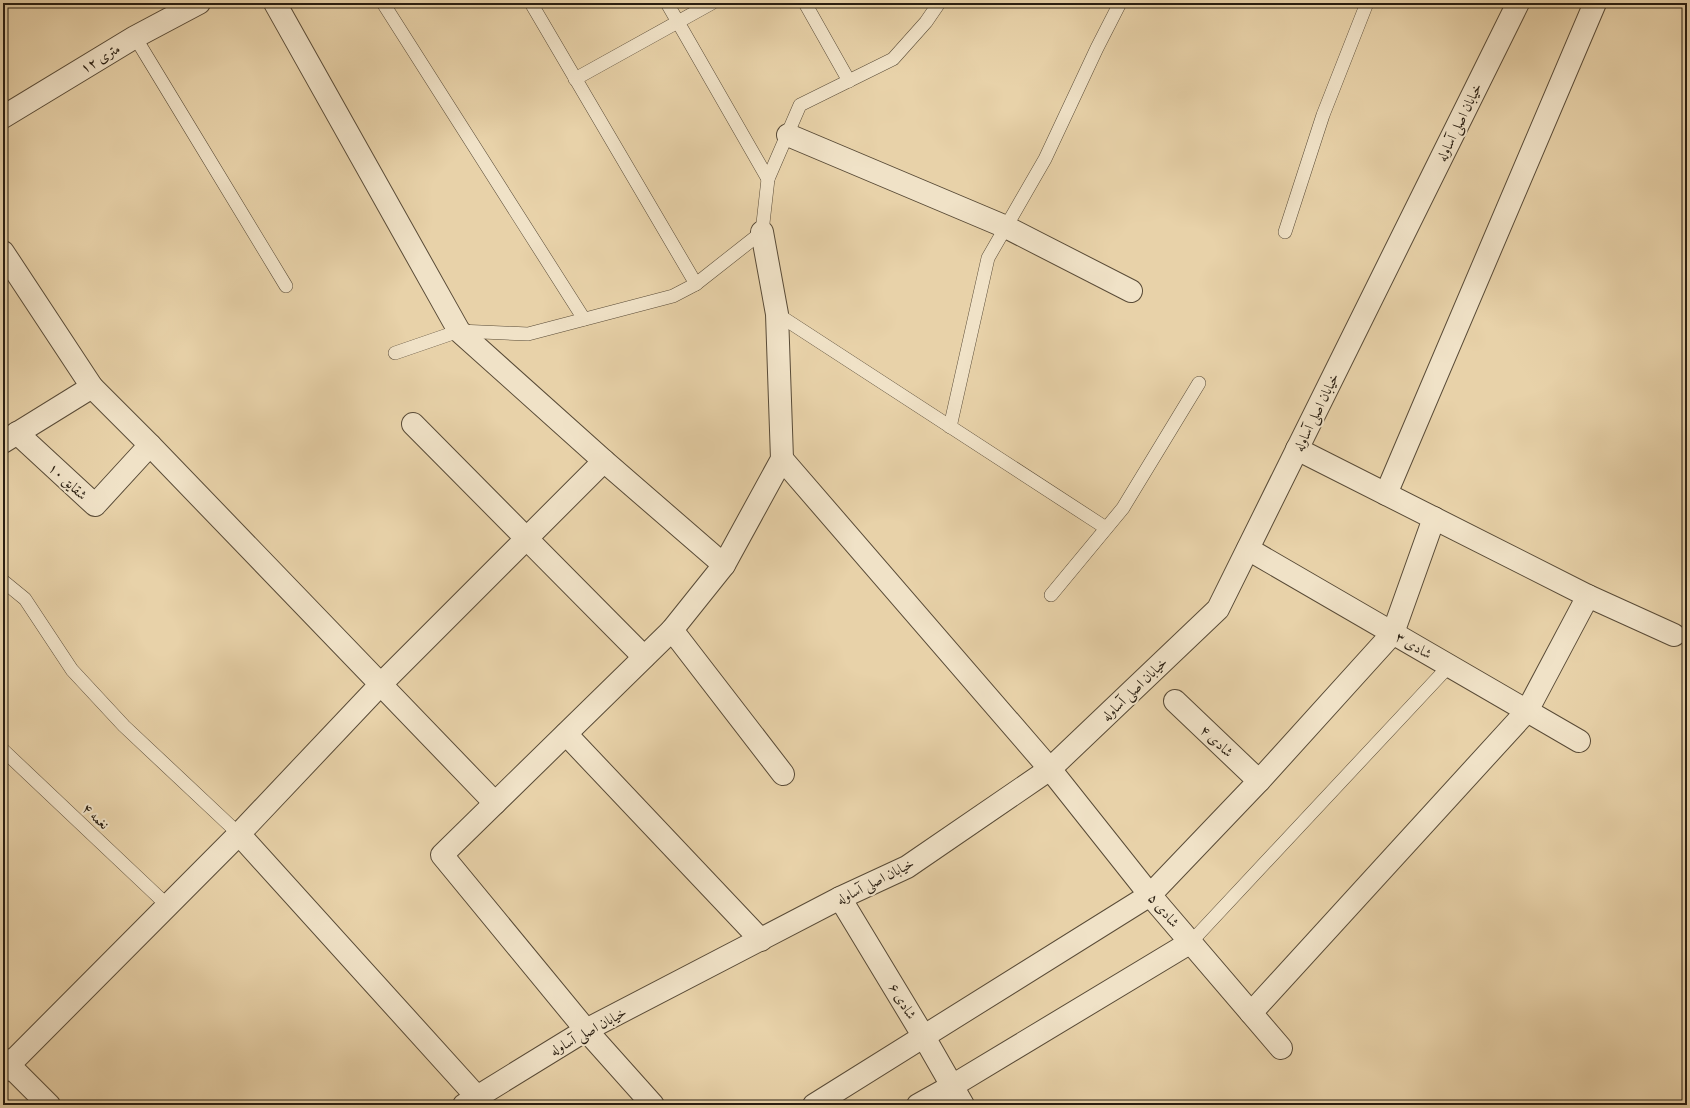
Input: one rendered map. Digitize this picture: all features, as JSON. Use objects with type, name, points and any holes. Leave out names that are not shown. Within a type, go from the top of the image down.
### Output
[{"type":"street","name":"۱۲ متری","points":[[3,117],[134,37],[199,3]]},
{"type":"street","points":[[275,3],[459,331],[604,461],[724,565]]},
{"type":"street","name":"خیابان اصلی آساوله","points":[[474,1102],[586,1030],[840,898],[906,867],[1050,769],[1218,609],[1518,3]]},
{"type":"street","points":[[1386,494],[1595,3]]},
{"type":"street","points":[[788,135],[1006,228],[1130,290]]},
{"type":"street","points":[[653,1105],[586,1030],[442,855],[672,630],[724,565],[782,459],[777,314],[762,232]]},
{"type":"street","points":[[3,252],[92,387],[150,445],[495,803]]},
{"type":"street","points":[[10,437],[92,387]]},
{"type":"street","points":[[413,424],[644,657]]},
{"type":"street","name":"شقایق ۱۰","points":[[10,437],[95,505],[150,445]]},
{"type":"street","points":[[1297,449],[1588,596],[1674,635]]},
{"type":"street","name":"شادی ۵","points":[[782,459],[1050,769],[1150,895],[1281,1048]]},
{"type":"street","points":[[49,1105],[5,1065],[240,834],[380,685],[604,461]]},
{"type":"street","points":[[814,1105],[1150,895],[1260,781],[1393,633],[1434,518]]},
{"type":"street","name":"شادی ۳","points":[[1248,549],[1579,742]]},
{"type":"street","points":[[1250,1013],[1527,711],[1588,596]]},
{"type":"street","points":[[672,630],[783,774]]},
{"type":"street","name":"شادی ۴","points":[[1175,701],[1260,781]]},
{"type":"street","points":[[566,734],[760,940]]},
{"type":"street","points":[[240,834],[474,1102]]},
{"type":"street","name":"شادی ۶","points":[[840,898],[924,1037],[963,1105]]},
{"type":"street","points":[[918,1105],[1191,942]]},
{"type":"lane","points":[[383,3],[584,319]]},
{"type":"lane","points":[[530,3],[696,284]]},
{"type":"lane","points":[[667,3],[768,179]]},
{"type":"lane","points":[[575,79],[712,3]]},
{"type":"lane","points":[[805,3],[849,81]]},
{"type":"lane","points":[[396,353],[459,331],[528,334],[673,296],[696,284],[762,232],[768,179],[800,105],[893,59],[926,22],[939,3]]},
{"type":"lane","points":[[950,427],[988,258],[1045,159],[1097,48],[1120,3]]},
{"type":"lane","points":[[1285,232],[1323,115],[1367,3]]},
{"type":"lane","points":[[134,37],[286,286]]},
{"type":"lane","points":[[777,314],[1106,528]]},
{"type":"lane","points":[[1051,595],[1123,508],[1199,383]]},
{"type":"lane","points":[[3,581],[25,599],[72,670],[124,726],[240,834]]},
{"type":"lane","points":[[1191,942],[1449,666]]},
{"type":"lane","name":"نغمه ۴","points":[[3,750],[168,906]]}]
